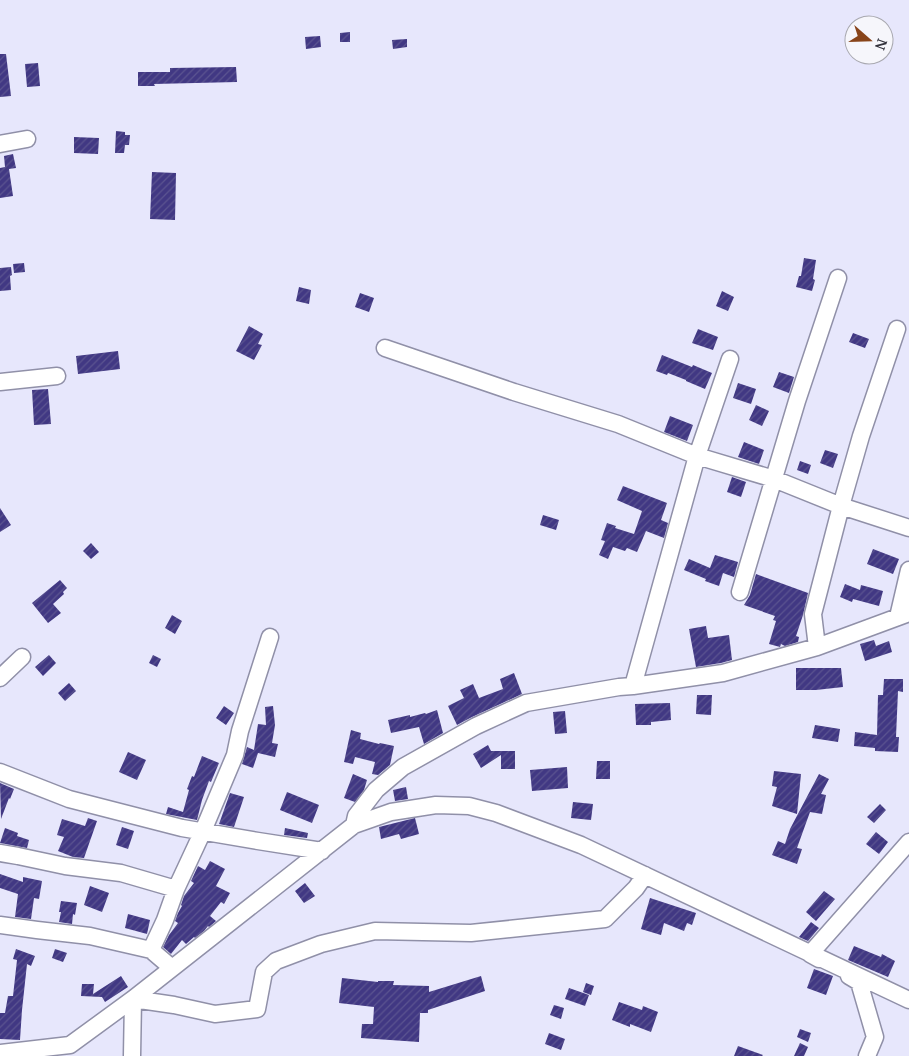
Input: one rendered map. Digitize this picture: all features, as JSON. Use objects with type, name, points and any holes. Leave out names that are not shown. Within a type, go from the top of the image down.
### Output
[{"type":"street","points":[[0,144],[27,139]]},
{"type":"street","points":[[740,592],[797,402],[838,278]]},
{"type":"street","points":[[817,648],[813,614],[861,436],[897,329]]},
{"type":"street","points":[[385,348],[514,392],[618,424],[697,456],[774,479],[841,506],[909,528]]},
{"type":"street","points":[[633,686],[697,456],[730,359]]},
{"type":"street","points":[[0,382],[57,376]]},
{"type":"street","points":[[354,825],[356,816],[376,790],[403,767],[476,726],[526,703],[619,687],[723,673],[817,648],[903,615],[909,570]]},
{"type":"street","points":[[151,950],[235,755],[240,731],[270,637]]},
{"type":"street","points":[[0,678],[22,657]]},
{"type":"street","points":[[0,772],[69,799],[182,828],[322,851]]},
{"type":"street","points":[[0,1053],[70,1045],[133,999],[354,825],[391,812],[436,805],[469,806],[496,813],[581,845],[909,1000]]},
{"type":"street","points":[[810,954],[909,842]]},
{"type":"street","points":[[0,853],[65,866],[121,873],[176,889]]},
{"type":"street","points":[[133,999],[215,1014],[257,1010],[264,972],[276,961],[320,944],[375,931],[471,933],[605,919],[636,888],[645,875]]},
{"type":"street","points":[[0,925],[90,936],[151,950],[172,968]]},
{"type":"street","points":[[810,954],[859,982],[875,1037],[866,1056]]},
{"type":"street","points":[[132,1056],[133,999]]},
{"type":"building","points":[[350,32],[350,42],[340,42],[340,33]]},
{"type":"building","points":[[320,36],[321,47],[306,49],[305,37]]},
{"type":"building","points":[[407,39],[407,47],[393,49],[392,40]]},
{"type":"building","points":[[0,54],[6,54],[11,96],[0,97]]},
{"type":"building","points":[[38,63],[40,86],[27,87],[25,64]]},
{"type":"building","points":[[236,67],[237,82],[138,86],[138,72],[170,72],[170,68]]},
{"type":"building","points":[[116,131],[125,132],[125,135],[130,135],[129,145],[125,145],[124,153],[115,153]]},
{"type":"building","points":[[74,137],[99,138],[98,154],[74,153]]},
{"type":"building","points":[[13,154],[16,168],[9,169],[13,196],[0,198],[0,168],[5,167],[4,156]]},
{"type":"building","points":[[152,172],[176,173],[175,220],[150,219]]},
{"type":"building","points":[[804,258],[816,260],[813,279],[815,280],[812,291],[796,287],[799,276],[801,276]]},
{"type":"building","points":[[24,263],[25,272],[14,273],[13,264]]},
{"type":"building","points":[[11,267],[11,290],[0,291],[0,268]]},
{"type":"building","points":[[299,287],[311,290],[309,304],[296,301]]},
{"type":"building","points":[[722,291],[734,297],[728,311],[716,306]]},
{"type":"building","points":[[360,293],[374,298],[369,312],[355,307]]},
{"type":"building","points":[[249,326],[263,334],[258,344],[262,345],[254,360],[236,351]]},
{"type":"building","points":[[698,329],[718,337],[713,350],[692,343]]},
{"type":"building","points":[[853,333],[869,339],[865,348],[849,342]]},
{"type":"building","points":[[118,351],[120,369],[78,374],[76,356]]},
{"type":"building","points":[[662,355],[712,373],[705,389],[668,373],[667,375],[656,371]]},
{"type":"building","points":[[779,372],[794,377],[789,393],[773,387]]},
{"type":"building","points":[[738,383],[756,389],[751,404],[733,398]]},
{"type":"building","points":[[48,389],[51,424],[34,425],[32,390]]},
{"type":"building","points":[[756,405],[769,411],[762,426],[749,420]]},
{"type":"building","points":[[670,416],[693,425],[687,441],[664,432]]},
{"type":"building","points":[[744,442],[764,450],[759,464],[738,457]]},
{"type":"building","points":[[825,450],[838,454],[833,468],[820,463]]},
{"type":"building","points":[[800,461],[811,465],[808,474],[797,470]]},
{"type":"building","points":[[732,477],[746,482],[741,497],[727,492]]},
{"type":"building","points":[[623,486],[667,503],[661,520],[668,523],[664,538],[646,531],[637,552],[627,548],[625,551],[613,547],[608,559],[599,555],[605,541],[601,540],[607,523],[616,526],[615,528],[634,534],[642,511],[617,500]]},
{"type":"building","points":[[0,508],[11,525],[0,532]]},
{"type":"building","points":[[543,515],[559,520],[556,530],[540,525]]},
{"type":"building","points":[[91,543],[99,552],[91,559],[83,551]]},
{"type":"building","points":[[873,549],[899,559],[893,574],[867,564]]},
{"type":"building","points":[[715,555],[738,562],[734,577],[723,573],[719,586],[684,570],[689,559],[710,568]]},
{"type":"building","points":[[756,574],[808,593],[796,636],[799,637],[798,642],[785,646],[781,644],[780,647],[769,644],[776,621],[773,620],[775,616],[744,605],[750,595]]},
{"type":"building","points":[[60,580],[67,588],[63,592],[64,594],[53,604],[61,613],[48,623],[32,603]]},
{"type":"building","points":[[845,584],[860,590],[861,585],[883,591],[879,606],[853,599],[852,602],[840,597]]},
{"type":"building","points":[[172,615],[182,621],[175,634],[165,628]]},
{"type":"building","points":[[706,626],[708,638],[729,635],[732,660],[696,667],[689,629]]},
{"type":"building","points":[[874,640],[876,646],[889,641],[892,652],[865,661],[860,644]]},
{"type":"building","points":[[49,655],[56,663],[43,676],[35,667]]},
{"type":"building","points":[[153,655],[161,659],[157,667],[149,663]]},
{"type":"building","points":[[796,668],[841,668],[843,687],[796,690]]},
{"type":"building","points":[[514,673],[522,694],[457,725],[448,706],[464,698],[460,690],[473,684],[479,698],[503,689],[500,679]]},
{"type":"building","points":[[884,679],[903,679],[903,692],[898,691],[896,737],[899,737],[898,752],[875,751],[875,748],[854,746],[855,732],[877,735],[878,695],[883,695]]},
{"type":"building","points":[[69,683],[76,691],[65,701],[58,693]]},
{"type":"building","points":[[697,695],[712,695],[711,715],[696,714]]},
{"type":"building","points":[[670,703],[671,720],[651,722],[651,725],[636,725],[635,704]]},
{"type":"building","points":[[224,706],[234,713],[226,725],[216,718]]},
{"type":"building","points":[[273,706],[275,725],[272,743],[278,744],[275,757],[258,753],[253,768],[242,764],[247,747],[254,750],[258,724],[266,725],[265,707]]},
{"type":"building","points":[[437,710],[443,733],[424,744],[419,727],[391,733],[388,720],[410,715],[410,717],[426,714]]},
{"type":"building","points":[[565,711],[567,733],[555,734],[553,712]]},
{"type":"building","points":[[815,725],[840,729],[838,742],[812,738]]},
{"type":"building","points":[[351,730],[361,733],[360,739],[394,746],[390,765],[378,775],[372,774],[375,762],[355,757],[353,764],[344,762]]},
{"type":"building","points":[[488,745],[491,751],[515,751],[515,769],[501,769],[501,755],[481,768],[473,754]]},
{"type":"building","points":[[128,752],[146,760],[137,780],[119,772]]},
{"type":"building","points":[[202,756],[219,763],[211,782],[209,781],[197,820],[166,814],[168,807],[183,812],[189,790],[187,789]]},
{"type":"building","points":[[597,761],[610,761],[610,779],[596,779]]},
{"type":"building","points":[[567,767],[568,788],[532,791],[530,770]]},
{"type":"building","points":[[774,771],[801,774],[797,814],[772,806],[777,787],[772,786]]},
{"type":"building","points":[[353,774],[367,780],[364,790],[355,802],[344,798]]},
{"type":"building","points":[[819,774],[829,779],[821,794],[826,795],[822,814],[810,812],[797,848],[802,849],[797,864],[772,855],[778,841],[785,844],[790,829]]},
{"type":"building","points":[[0,783],[14,789],[1,819]]},
{"type":"building","points":[[406,787],[408,799],[395,801],[393,790]]},
{"type":"building","points":[[287,792],[319,805],[312,823],[280,810]]},
{"type":"building","points":[[230,793],[244,797],[234,827],[219,824]]},
{"type":"building","points":[[573,802],[593,804],[591,820],[571,818]]},
{"type":"building","points":[[880,804],[886,810],[874,823],[867,817]]},
{"type":"building","points":[[88,818],[97,821],[84,858],[73,857],[58,851],[64,837],[57,835],[62,819],[85,826]]},
{"type":"building","points":[[415,818],[419,834],[401,839],[399,834],[381,839],[379,827]]},
{"type":"building","points":[[122,827],[134,831],[128,849],[116,845]]},
{"type":"building","points":[[5,828],[18,833],[17,836],[29,840],[27,848],[0,843]]},
{"type":"building","points":[[285,828],[308,833],[307,838],[284,835]]},
{"type":"building","points":[[876,832],[888,842],[879,854],[866,844]]},
{"type":"building","points":[[210,861],[225,869],[216,886],[230,893],[224,904],[221,902],[210,916],[216,921],[186,944],[182,940],[171,954],[163,947],[178,923],[175,921],[182,906],[184,896],[194,883],[191,881],[198,866],[205,870]]},
{"type":"building","points":[[0,874],[23,882],[23,877],[42,881],[39,899],[34,898],[31,919],[15,917],[18,894],[0,888]]},
{"type":"building","points":[[305,883],[315,896],[304,903],[295,891]]},
{"type":"building","points":[[90,886],[109,893],[102,912],[84,905]]},
{"type":"building","points":[[824,891],[835,899],[816,921],[806,912]]},
{"type":"building","points":[[650,898],[696,913],[692,925],[687,923],[684,931],[664,923],[661,935],[641,929]]},
{"type":"building","points":[[61,901],[77,903],[72,924],[59,922]]},
{"type":"building","points":[[128,914],[150,920],[147,934],[125,928]]},
{"type":"building","points":[[811,922],[819,928],[808,941],[799,937]]},
{"type":"building","points":[[854,946],[881,957],[882,954],[895,961],[888,977],[848,960]]},
{"type":"building","points":[[16,949],[35,956],[31,966],[27,964],[20,1040],[0,1039],[0,1013],[5,1013],[8,996],[13,996],[17,960],[13,959]]},
{"type":"building","points":[[55,949],[67,953],[63,962],[52,958]]},
{"type":"building","points":[[814,969],[833,976],[826,995],[807,988]]},
{"type":"building","points":[[121,976],[128,987],[105,1002],[102,997],[81,996],[82,984],[94,984],[93,994]]},
{"type":"building","points":[[481,976],[485,991],[428,1010],[428,1013],[420,1013],[419,1042],[361,1038],[362,1024],[373,1024],[374,1007],[339,1003],[342,978],[378,982],[394,981],[393,985],[429,986],[429,992]]},
{"type":"building","points":[[586,983],[594,986],[591,995],[583,992]]},
{"type":"building","points":[[569,988],[589,995],[585,1006],[565,999]]},
{"type":"building","points":[[619,1002],[642,1010],[643,1006],[658,1012],[651,1032],[612,1020]]},
{"type":"building","points":[[554,1005],[564,1008],[561,1019],[550,1015]]},
{"type":"building","points":[[800,1029],[811,1033],[808,1042],[797,1037]]},
{"type":"building","points":[[549,1033],[565,1039],[561,1050],[545,1044]]},
{"type":"building","points":[[800,1043],[808,1047],[804,1056],[794,1056]]},
{"type":"building","points":[[738,1046],[763,1055],[734,1056]]}]
